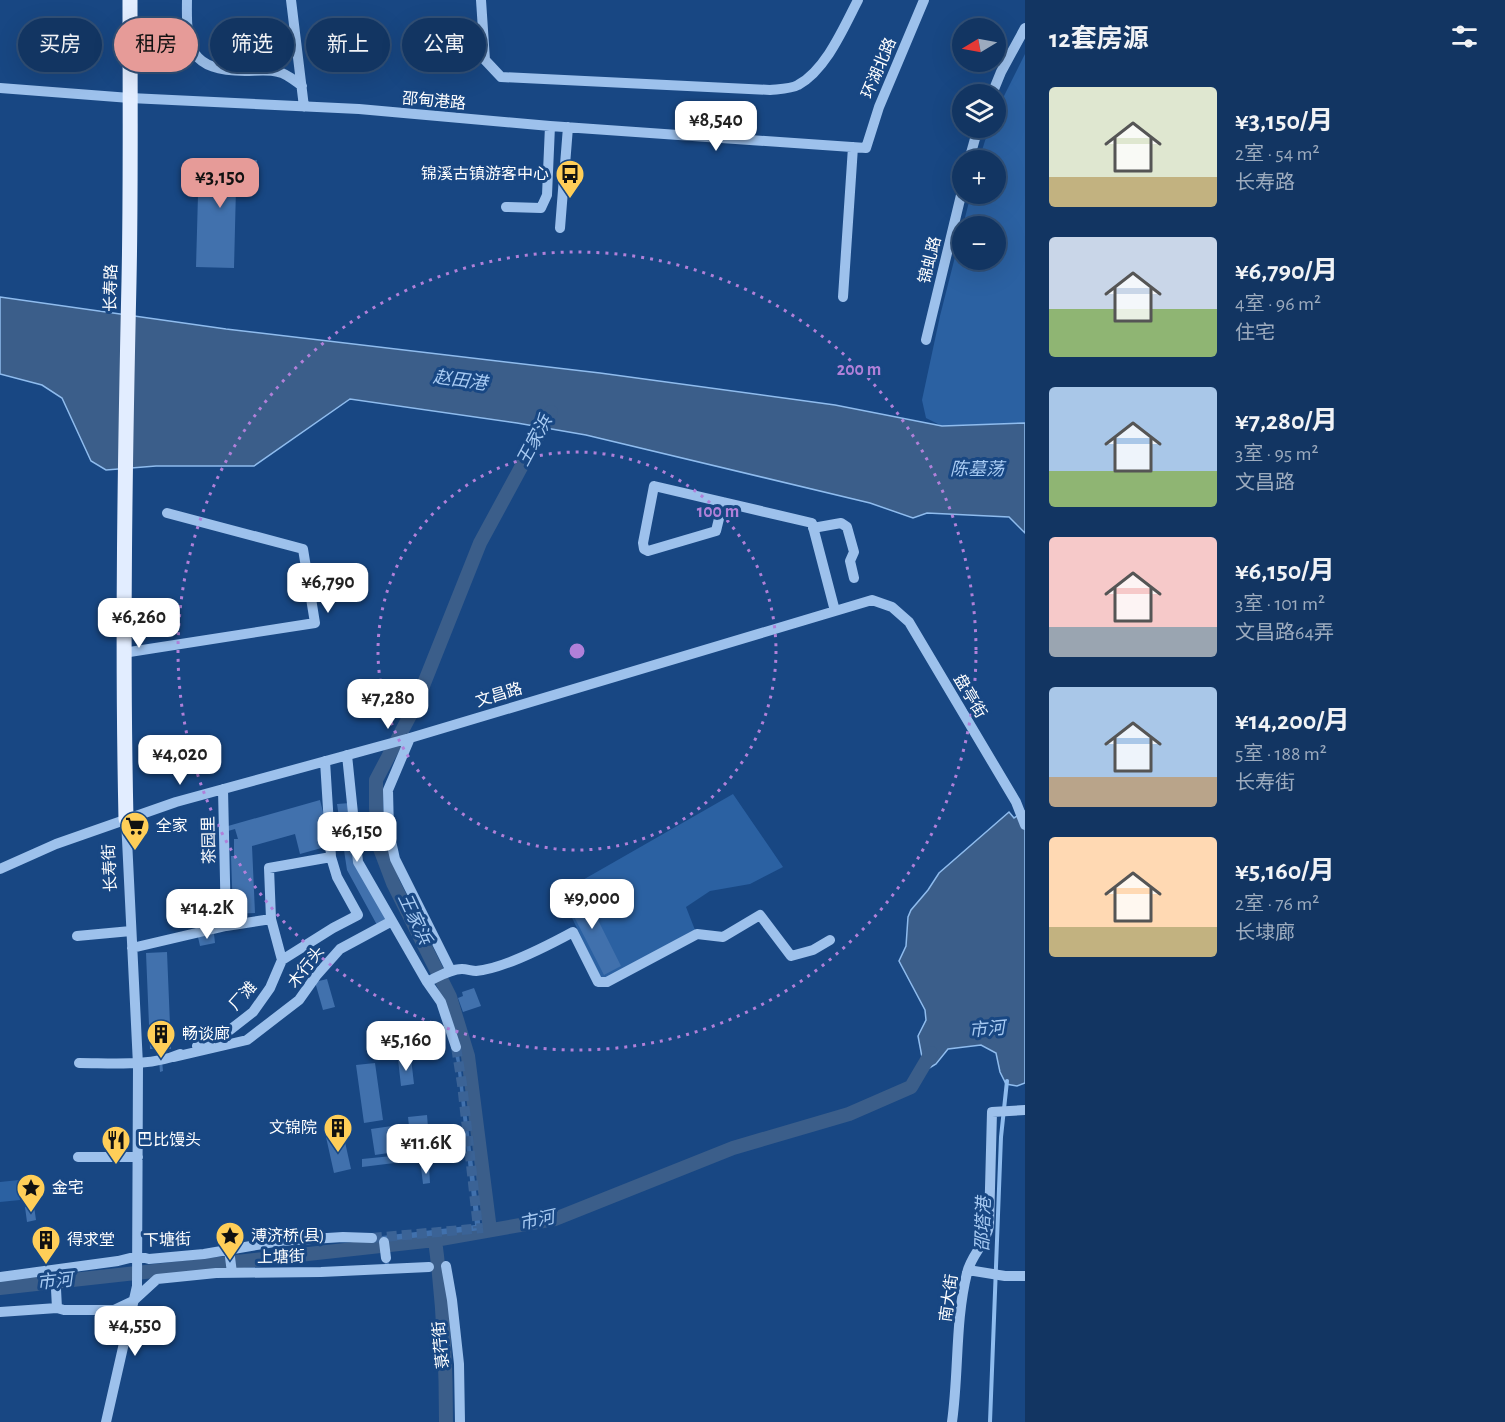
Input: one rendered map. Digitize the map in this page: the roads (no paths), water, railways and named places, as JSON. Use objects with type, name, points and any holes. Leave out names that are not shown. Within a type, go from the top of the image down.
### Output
[{"type":"main road","name":"长寿路","points":[[124,479],[129,279],[130,0]]},
{"type":"main road","name":"长寿街","points":[[124,479],[123,653],[126,819]]},
{"type":"street","points":[[187,0],[186,32],[194,53],[208,66],[226,71],[279,72],[302,86]]},
{"type":"street","points":[[291,0],[304,107]]},
{"type":"street","points":[[481,0],[484,60],[501,77],[770,90],[797,86],[812,75],[833,47],[858,0]]},
{"type":"street","name":"环湖北路","points":[[866,148],[879,107],[924,0]]},
{"type":"street","points":[[996,84],[1025,28]]},
{"type":"street","name":"邵甸港路","points":[[0,88],[130,98],[359,109],[550,126],[866,148]]},
{"type":"street","points":[[506,207],[541,208],[547,195],[550,126]]},
{"type":"street","points":[[560,228],[568,127]]},
{"type":"street","points":[[843,297],[853,147]]},
{"type":"street","name":"锦虬路","points":[[926,340],[959,204]]},
{"type":"street","points":[[723,502],[716,531],[648,551],[644,549],[643,543],[654,486],[723,502],[812,524],[835,610]]},
{"type":"street","points":[[123,653],[315,623],[303,549],[167,513]]},
{"type":"street","points":[[813,528],[841,523],[847,527],[854,552],[850,561],[854,578]]},
{"type":"street","name":"文昌路","points":[[0,869],[56,844],[176,802],[410,738],[872,600]]},
{"type":"street","name":"盘亭街","points":[[872,600],[892,607],[909,622],[1016,802],[1025,825]]},
{"type":"street","points":[[410,738],[388,790],[389,832],[395,859],[449,971]]},
{"type":"street","points":[[347,755],[358,862],[441,1002],[456,1047]]},
{"type":"street","points":[[325,761],[331,857],[337,878],[357,915],[282,960],[271,919],[269,868],[331,857]]},
{"type":"street","name":"茶园里","points":[[223,789],[226,926]]},
{"type":"street","name":"长寿街","points":[[126,819],[138,1062],[138,1256]]},
{"type":"street","points":[[429,980],[449,971],[461,969],[478,971],[540,949],[573,932],[598,982],[607,982],[697,934],[723,937],[760,915],[791,956],[813,950],[830,940]]},
{"type":"street","points":[[132,948],[226,926],[271,919]]},
{"type":"street","name":"木行头","points":[[174,1057],[247,1040],[299,1000],[340,948],[392,921]]},
{"type":"street","points":[[77,936],[131,931]]},
{"type":"street","name":"厂滩","points":[[79,1063],[138,1062],[174,1057],[226,1033],[253,1012],[270,988],[282,960]]},
{"type":"street","points":[[253,1012],[266,1025]]},
{"type":"street","name":"南大街","points":[[952,1422],[961,1307],[968,1270],[979,1247],[986,1239],[989,1226],[1000,1112],[1025,1110]]},
{"type":"street","points":[[78,1157],[138,1157]]},
{"type":"street","name":"下塘街","points":[[0,1277],[55,1273],[118,1262],[138,1256],[150,1259],[229,1253],[280,1241],[343,1237],[372,1238]]},
{"type":"street","points":[[384,1242],[386,1258]]},
{"type":"street","points":[[229,1253],[232,1271]]},
{"type":"street","points":[[106,1422],[137,1286],[138,1256]]},
{"type":"street","name":"菉荇街","points":[[446,1266],[459,1364],[460,1422]]},
{"type":"street","name":"上塘街","points":[[0,1312],[57,1308],[114,1310],[133,1301],[157,1279],[232,1271],[321,1272],[429,1267]]},
{"type":"street","points":[[968,1270],[1005,1276],[1025,1276]]},
{"type":"street","points":[[55,1273],[57,1308]]},
{"type":"water","points":[[0,297],[226,329],[600,373],[835,405],[942,426],[1025,423],[1025,533],[1009,517],[927,513],[913,518],[870,503],[586,435],[350,399],[254,466],[156,466],[106,470],[91,461],[62,398],[42,385],[0,374]]},
{"type":"water","points":[[1025,811],[1025,1083],[1017,1086],[1006,1084],[1000,1072],[996,1053],[981,1045],[948,1049],[936,1064],[926,1070],[922,1067],[918,1036],[926,1020],[925,1010],[899,961],[906,946],[908,917],[939,873],[1009,812],[1014,818]]},
{"type":"waterway","name":"王家浜","points":[[490,1230],[468,1056],[450,997],[393,883],[379,846],[376,780],[415,706],[480,543],[551,412]]},
{"type":"waterway","name":"市河","points":[[0,1288],[435,1240],[555,1219],[733,1148],[849,1114],[911,1087],[931,1053]]},
{"type":"waterway","name":"邵塔港","points":[[990,1422],[1001,1137],[1007,1081]]},
{"type":"waterway","points":[[435,1240],[444,1331],[446,1422]]},
{"type":"tunnel","points":[[456,1047],[478,1228]]},
{"type":"tunnel","points":[[372,1238],[483,1228]]},
{"type":"place","name":"锦溪古镇游客中心","points":[[570,200]]},
{"type":"place","name":"全家","points":[[135,852]]},
{"type":"place","name":"畅谈廊","points":[[161,1060]]},
{"type":"place","name":"文锦院","points":[[338,1154]]},
{"type":"place","name":"巴比馒头","points":[[116,1166]]},
{"type":"place","name":"金宅","points":[[31,1214]]},
{"type":"place","name":"溥济桥(县)","points":[[230,1262]]},
{"type":"place","name":"得求堂","points":[[46,1266]]},
{"type":"water label","name":"赵田港","points":[[460,381]]},
{"type":"water label","name":"陈墓荡","points":[[977,470]]}]
